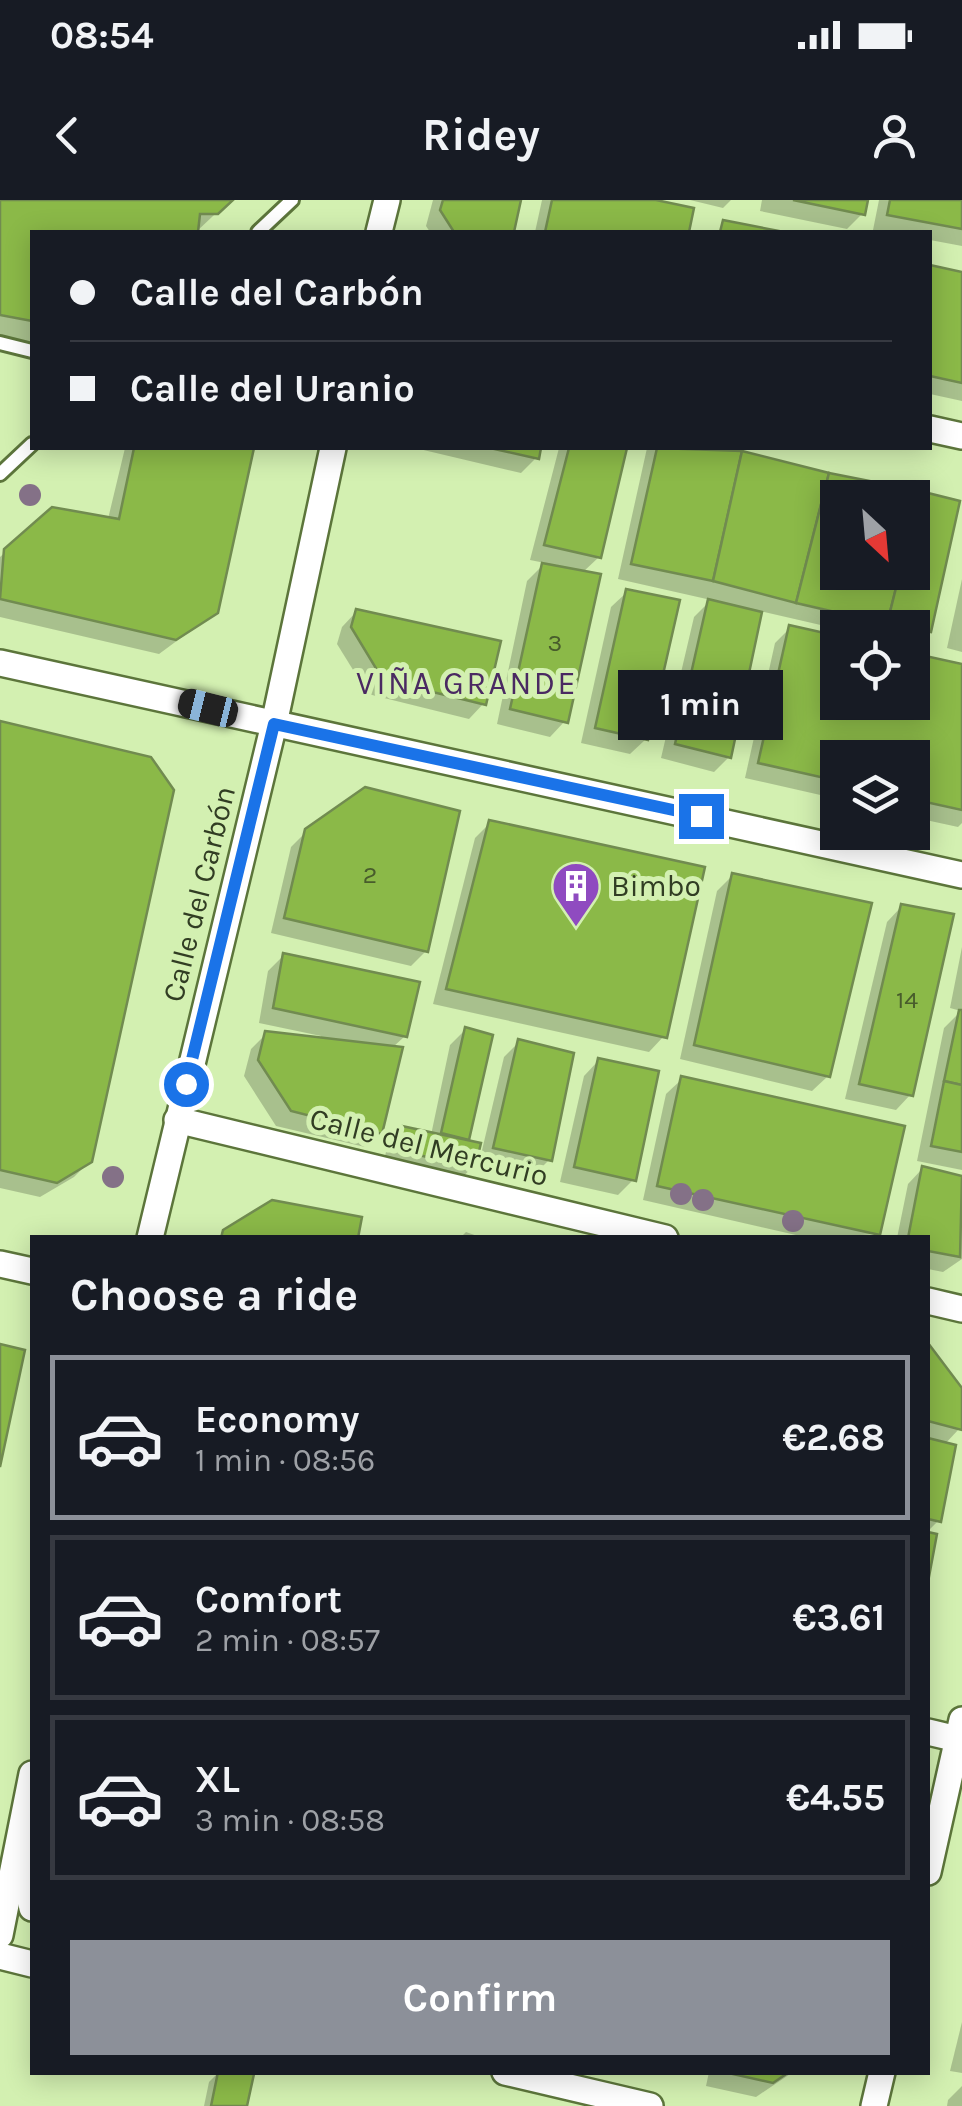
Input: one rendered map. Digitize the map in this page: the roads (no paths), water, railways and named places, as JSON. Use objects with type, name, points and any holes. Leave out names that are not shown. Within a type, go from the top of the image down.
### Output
[{"type":"street","points":[[379,230],[386,200]]},
{"type":"street","points":[[932,429],[962,436]]},
{"type":"street","name":"Calle del Carbón","points":[[151,1235],[274,724],[333,450]]},
{"type":"street","points":[[0,664],[962,874]]},
{"type":"street","name":"Calle del Mercurio","points":[[177,1120],[653,1235]]},
{"type":"street","points":[[0,1264],[30,1271]]},
{"type":"street","points":[[930,1302],[962,1310]]},
{"type":"street","points":[[930,1732],[961,1733],[930,1864]]},
{"type":"street","points":[[0,1935],[9,1852],[30,1781]]},
{"type":"street","points":[[9,1852],[30,1903]]},
{"type":"street","points":[[0,1956],[30,1964]]},
{"type":"street","points":[[518,2075],[650,2106]]},
{"type":"street","points":[[874,2106],[881,2075]]},
{"type":"lane","points":[[260,230],[292,200]]},
{"type":"lane","points":[[0,343],[30,350]]},
{"type":"lane","points":[[0,474],[30,446]]},
{"type":"place","name":"Bimbo","points":[[576,928]]},
{"type":"district","name":"VIÑA GRANDE","points":[[467,683]]}]
